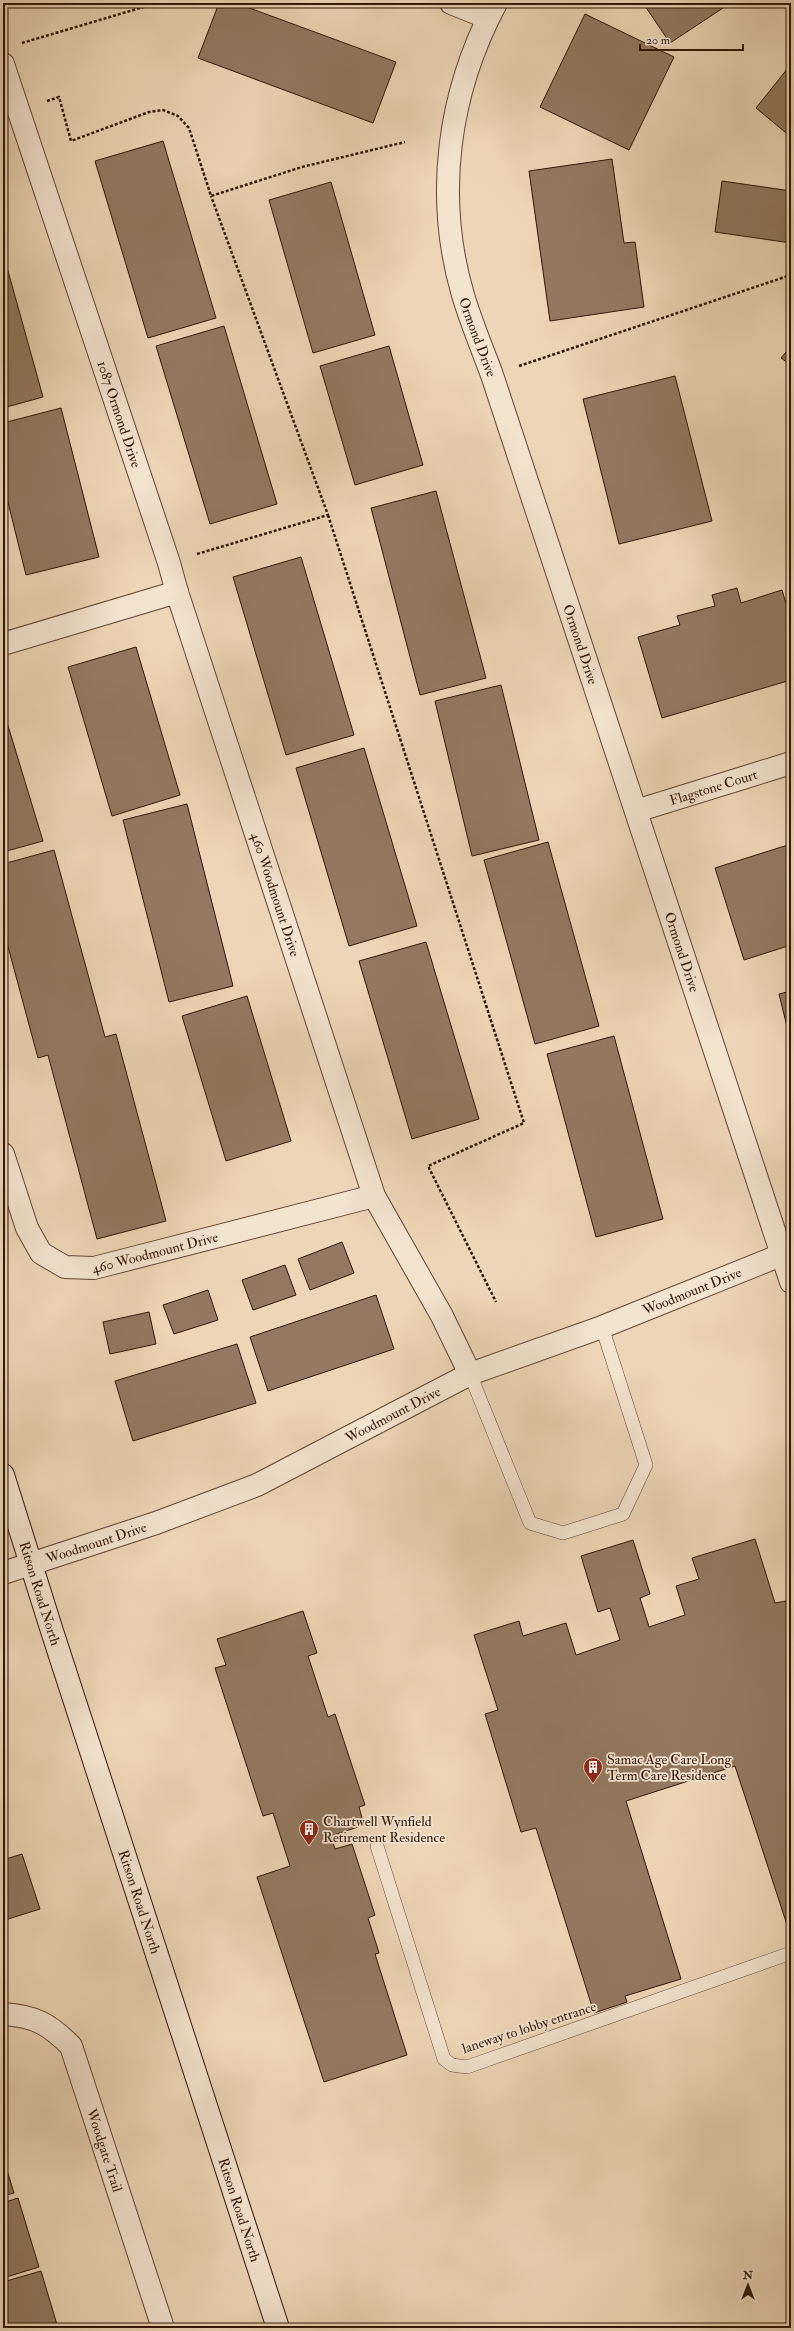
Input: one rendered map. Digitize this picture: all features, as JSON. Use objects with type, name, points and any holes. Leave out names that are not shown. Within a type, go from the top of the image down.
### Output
[{"type":"street","points":[[451,3],[492,11]]},
{"type":"street","name":"Ormond Drive","points":[[492,11],[461,83],[451,135],[448,183],[450,234],[463,294],[492,375],[636,810],[786,1252],[791,1282]]},
{"type":"street","name":"1087 Ormond Drive","points":[[3,64],[169,563],[177,592]]},
{"type":"street","points":[[3,644],[177,592]]},
{"type":"street","name":"460 Woodmount Drive","points":[[177,592],[374,1196],[442,1316],[470,1374]]},
{"type":"street","name":"Flagstone Court","points":[[636,810],[791,763]]},
{"type":"street","name":"460 Woodmount Drive","points":[[3,1154],[27,1228],[41,1253],[65,1267],[94,1268],[374,1196]]},
{"type":"street","name":"Woodmount Drive","points":[[3,1573],[156,1523],[257,1485],[470,1374],[602,1327],[786,1252]]},
{"type":"street","name":"Ritson Road North","points":[[3,1475],[278,2328]]},
{"type":"street","name":"Woodgate Trail","points":[[3,2014],[32,2017],[53,2029],[71,2046],[163,2328]]},
{"type":"lane","points":[[470,1374],[530,1523],[563,1533],[624,1514],[646,1465],[602,1327]]},
{"type":"lane","name":"laneway to lobby entrance","points":[[377,1846],[444,2059],[452,2065],[467,2067],[791,1953]]},
{"type":"path","points":[[20,44],[158,3]]},
{"type":"path","points":[[45,102],[59,97],[71,141],[150,112],[164,110],[178,116],[189,128],[211,196],[328,515],[524,1123],[428,1166],[496,1302]]},
{"type":"path","points":[[211,196],[302,167],[405,142]]},
{"type":"path","points":[[492,375],[791,275]]},
{"type":"path","points":[[169,563],[328,515]]},
{"type":"building","points":[[219,3],[236,3],[396,62],[373,123],[198,58]]},
{"type":"building","points":[[643,3],[720,3],[723,8],[670,43]]},
{"type":"building","points":[[585,14],[674,57],[629,150],[540,107]]},
{"type":"building","points":[[788,68],[791,71],[791,137],[756,108]]},
{"type":"building","points":[[163,141],[216,318],[148,338],[95,161]]},
{"type":"building","points":[[612,159],[624,243],[635,242],[644,307],[550,321],[529,171]]},
{"type":"building","points":[[722,181],[791,191],[791,243],[715,232]]},
{"type":"building","points":[[331,182],[375,335],[313,353],[269,200]]},
{"type":"building","points":[[3,253],[43,397],[3,408]]},
{"type":"building","points":[[224,326],[277,504],[210,524],[156,346]]},
{"type":"building","points":[[389,346],[423,465],[355,485],[320,366]]},
{"type":"building","points":[[791,346],[791,365],[781,358]]},
{"type":"building","points":[[675,376],[712,521],[619,544],[583,399]]},
{"type":"building","points":[[61,408],[99,557],[26,575],[3,482],[3,423]]},
{"type":"building","points":[[436,491],[486,678],[420,695],[371,508]]},
{"type":"building","points":[[301,557],[354,735],[286,755],[233,577]]},
{"type":"building","points":[[737,588],[741,603],[782,590],[791,620],[791,680],[662,718],[638,637],[680,625],[677,616],[715,606],[712,595]]},
{"type":"building","points":[[136,647],[180,795],[112,816],[68,667]]},
{"type":"building","points":[[501,685],[539,840],[472,856],[435,701]]},
{"type":"building","points":[[6,719],[43,841],[3,852],[3,720]]},
{"type":"building","points":[[364,748],[417,926],[349,946],[296,768]]},
{"type":"building","points":[[187,804],[233,986],[169,1002],[123,820]]},
{"type":"building","points":[[548,842],[599,1026],[535,1044],[484,860]]},
{"type":"building","points":[[791,844],[791,945],[744,960],[715,868]]},
{"type":"building","points":[[54,850],[105,1037],[116,1034],[166,1221],[97,1239],[48,1055],[38,1058],[3,928],[3,864]]},
{"type":"building","points":[[426,942],[479,1119],[412,1139],[359,961]]},
{"type":"building","points":[[791,991],[791,1043],[779,994]]},
{"type":"building","points":[[247,996],[291,1141],[226,1161],[182,1016]]},
{"type":"building","points":[[614,1036],[663,1219],[596,1237],[547,1054]]},
{"type":"building","points":[[342,1242],[354,1273],[310,1290],[298,1259]]},
{"type":"building","points":[[285,1265],[296,1295],[253,1310],[242,1280]]},
{"type":"building","points":[[208,1290],[218,1320],[174,1334],[163,1305]]},
{"type":"building","points":[[376,1295],[394,1349],[268,1391],[250,1337]]},
{"type":"building","points":[[149,1312],[156,1344],[110,1354],[103,1322]]},
{"type":"building","points":[[237,1344],[256,1403],[133,1441],[115,1381]]},
{"type":"building","name":"Samac Age Care Long Term Care Residence","points":[[755,1539],[775,1603],[791,1600],[791,1937],[735,1766],[626,1801],[681,1979],[625,1996],[627,2002],[594,2013],[536,1828],[521,1832],[485,1714],[498,1710],[474,1635],[519,1621],[523,1636],[566,1623],[576,1655],[620,1640],[610,1608],[598,1612],[581,1556],[633,1540],[650,1594],[640,1598],[649,1627],[685,1615],[676,1586],[699,1579],[692,1558]]},
{"type":"building","name":"Chartwell Wynfield Retirement Residence","points":[[303,1611],[317,1653],[308,1656],[328,1717],[335,1714],[365,1805],[359,1807],[364,1825],[331,1836],[335,1849],[352,1844],[375,1915],[368,1918],[379,1953],[375,1954],[407,2055],[324,2082],[257,1877],[290,1866],[273,1813],[263,1816],[215,1668],[226,1665],[217,1639]]},
{"type":"building","points":[[22,1854],[40,1909],[5,1920],[3,1860]]},
{"type":"building","points":[[3,2157],[14,2193],[3,2196]]},
{"type":"building","points":[[18,2198],[39,2267],[3,2278],[3,2203]]},
{"type":"building","points":[[41,2271],[58,2328],[3,2328],[3,2282]]},
{"type":"place","name":"Samac Age Care Long Term Care Residence","points":[[593,1784]]},
{"type":"place","name":"Chartwell Wynfield Retirement Residence","points":[[309,1846]]}]
